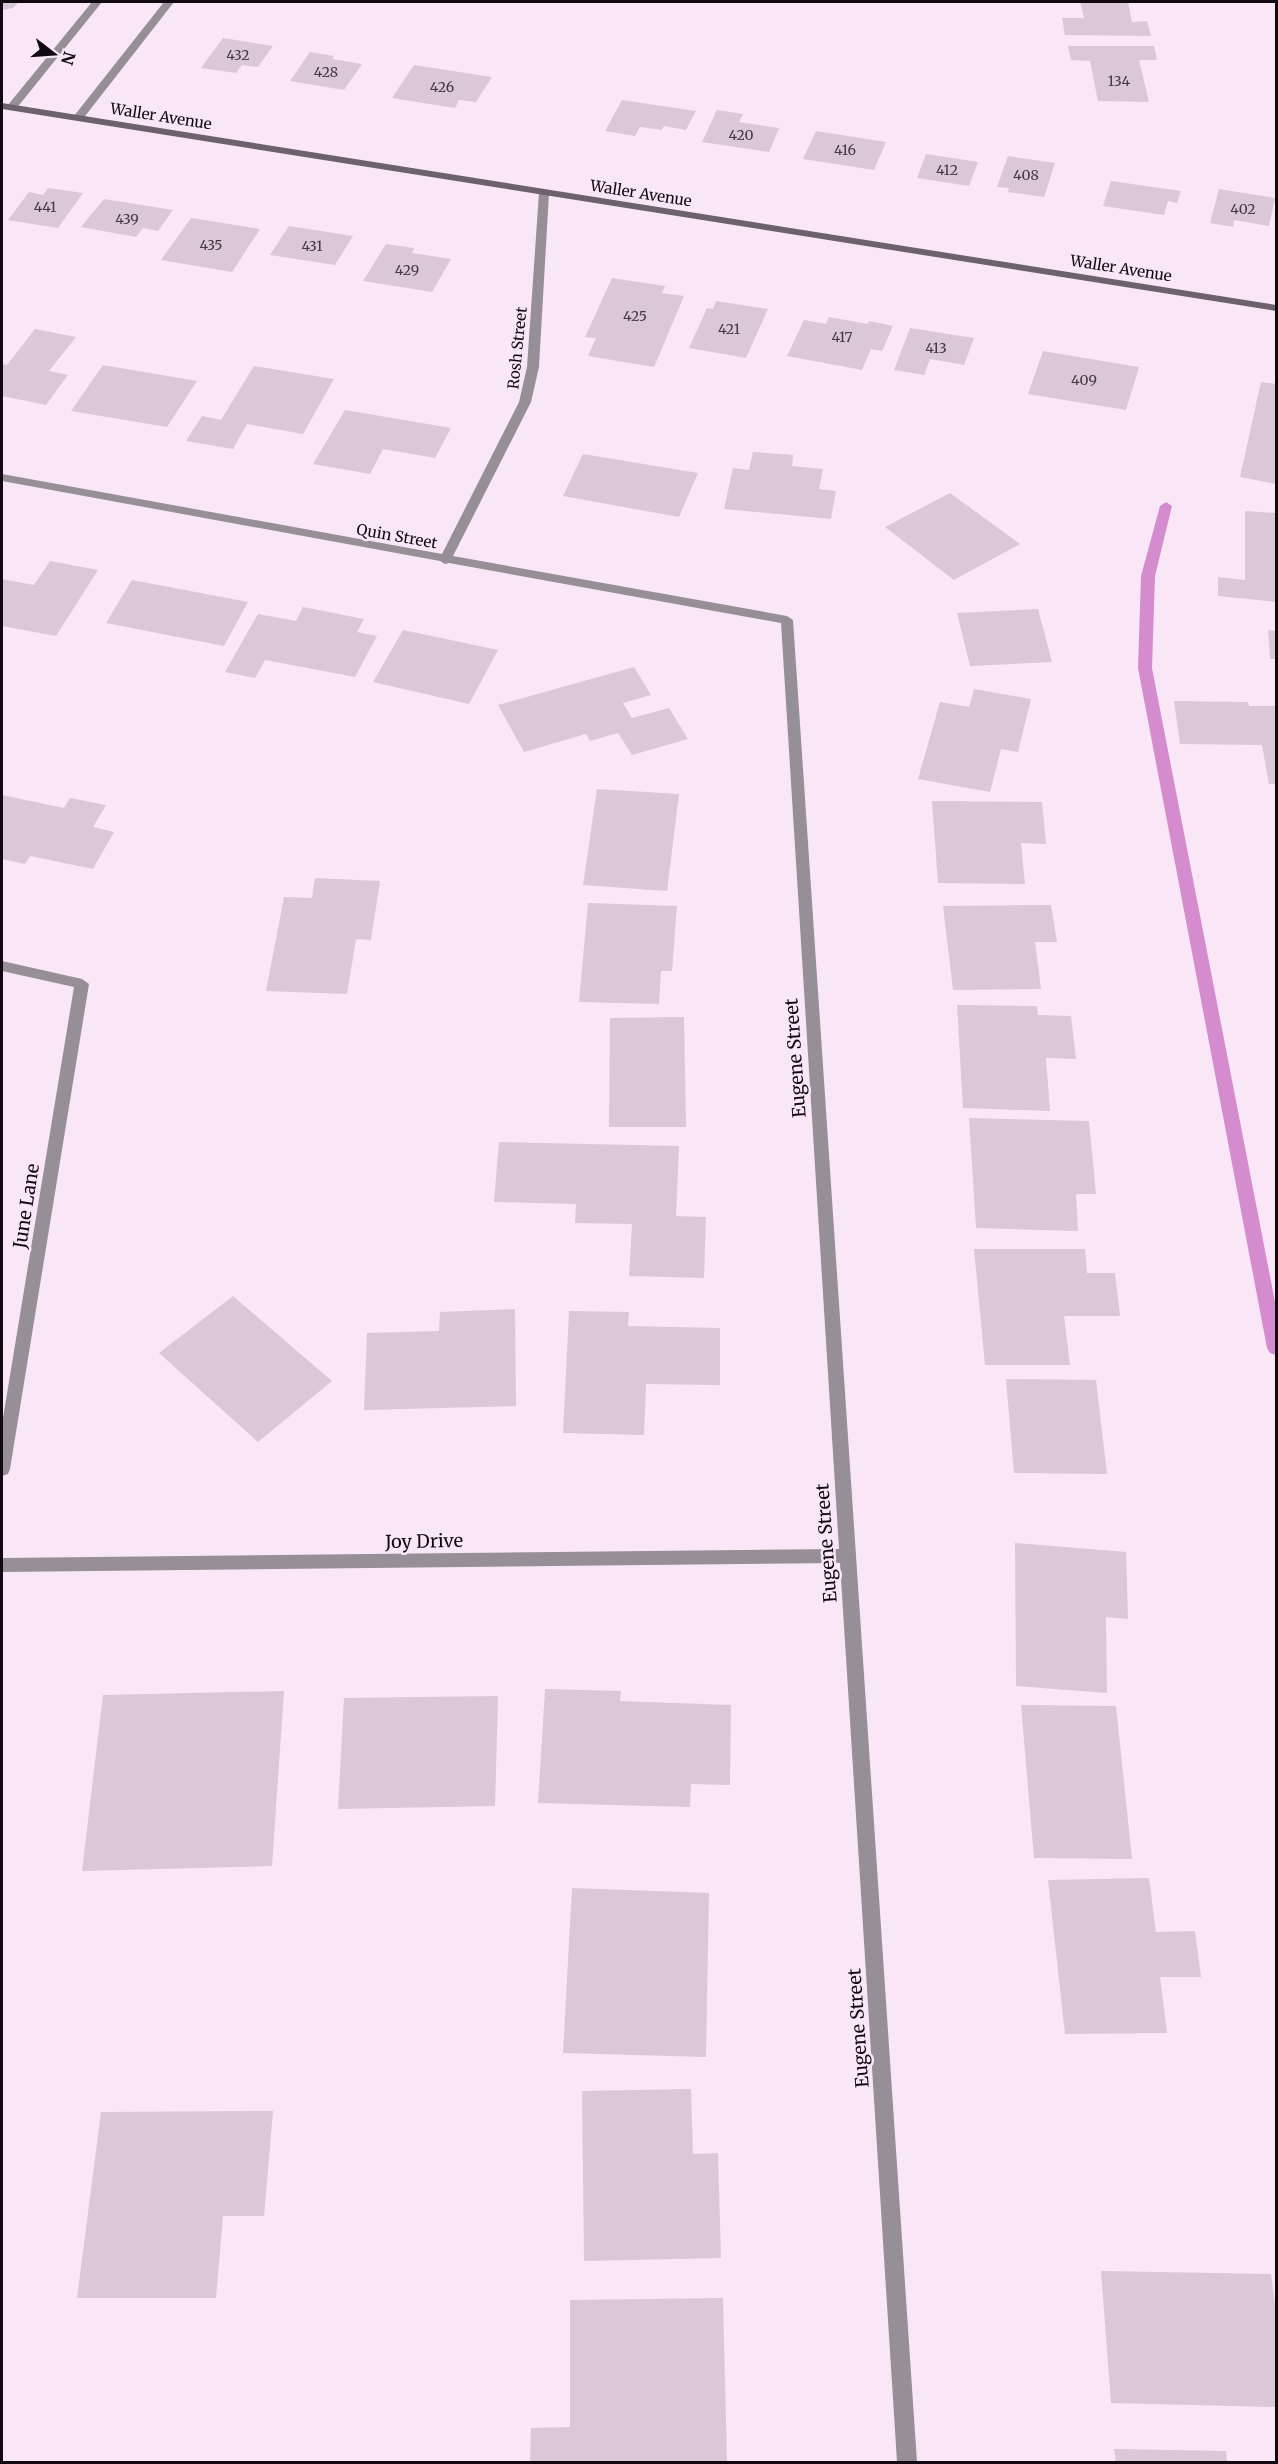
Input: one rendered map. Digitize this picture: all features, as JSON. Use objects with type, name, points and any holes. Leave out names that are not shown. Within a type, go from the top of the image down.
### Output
[{"type":"street","points":[[7,107],[97,2]]},
{"type":"street","points":[[78,118],[169,2]]},
{"type":"street","name":"Waller Avenue","points":[[7,107],[1276,308]]},
{"type":"street","name":"Rosh Street","points":[[446,560],[525,402],[533,367],[544,193]]},
{"type":"street","name":"Quin Street","points":[[2,478],[787,620]]},
{"type":"street","name":"Eugene Street","points":[[787,620],[846,1556],[907,2463]]},
{"type":"street","name":"June Lane","points":[[2,966],[82,984],[2,1470]]},
{"type":"street","name":"Joy Drive","points":[[2,1565],[846,1556]]},
{"type":"building","points":[[2,2],[19,2],[13,8],[2,10]]},
{"type":"building","points":[[1080,2],[1128,2],[1132,22],[1147,21],[1151,36],[1065,35],[1062,18],[1084,18]]},
{"type":"building","points":[[223,38],[273,46],[258,67],[242,65],[236,73],[201,68]]},
{"type":"building","points":[[1068,46],[1154,46],[1157,60],[1139,60],[1149,102],[1098,101],[1090,61],[1071,60]]},
{"type":"building","points":[[310,52],[334,56],[332,59],[362,64],[344,90],[290,81]]},
{"type":"building","points":[[414,65],[492,77],[476,102],[459,100],[455,108],[392,98]]},
{"type":"building","points":[[622,100],[696,111],[686,130],[664,126],[662,130],[640,127],[635,136],[605,131]]},
{"type":"building","points":[[717,110],[743,114],[739,122],[779,128],[769,152],[702,142]]},
{"type":"building","points":[[816,131],[886,142],[874,170],[803,159]]},
{"type":"building","points":[[926,154],[978,162],[969,186],[917,178]]},
{"type":"building","points":[[1008,156],[1055,163],[1044,197],[1008,192],[1009,188],[997,187]]},
{"type":"building","points":[[1111,181],[1181,191],[1177,203],[1168,201],[1164,215],[1103,206]]},
{"type":"building","points":[[48,188],[83,193],[58,228],[8,220],[29,192],[43,195]]},
{"type":"building","points":[[1219,189],[1275,198],[1269,226],[1234,220],[1233,227],[1210,223]]},
{"type":"building","points":[[104,199],[173,210],[158,231],[143,228],[136,237],[81,227]]},
{"type":"building","points":[[191,218],[260,229],[232,272],[161,260]]},
{"type":"building","points":[[289,226],[353,236],[335,265],[270,255]]},
{"type":"building","points":[[386,244],[414,248],[412,253],[451,259],[432,292],[363,281]]},
{"type":"building","points":[[612,278],[665,286],[662,293],[684,296],[654,367],[588,356],[596,338],[585,337]]},
{"type":"building","points":[[716,301],[768,309],[746,358],[689,348],[707,308],[713,309]]},
{"type":"building","points":[[829,317],[893,326],[882,351],[871,349],[862,370],[787,356],[804,320],[826,324]]},
{"type":"building","points":[[910,328],[974,338],[964,365],[930,359],[924,375],[894,370]]},
{"type":"building","points":[[35,329],[76,337],[49,371],[68,375],[46,405],[2,396],[2,364],[7,365]]},
{"type":"building","points":[[1043,351],[1139,367],[1126,410],[1028,394]]},
{"type":"building","points":[[103,365],[197,381],[167,427],[71,411]]},
{"type":"building","points":[[254,366],[334,379],[303,434],[247,424],[233,449],[186,441],[202,416],[221,420]]},
{"type":"building","points":[[1261,382],[1276,384],[1276,484],[1240,477]]},
{"type":"building","points":[[345,410],[451,428],[435,458],[383,449],[370,474],[313,464]]},
{"type":"building","points":[[753,452],[793,455],[792,466],[823,469],[819,489],[836,491],[831,519],[724,509],[733,468],[749,470]]},
{"type":"building","points":[[583,454],[698,473],[679,517],[563,496]]},
{"type":"building","points":[[950,493],[1020,544],[954,580],[885,527]]},
{"type":"building","points":[[1245,511],[1276,513],[1276,602],[1218,596],[1218,577],[1245,580]]},
{"type":"building","points":[[50,561],[98,570],[56,636],[2,626],[2,579],[34,585]]},
{"type":"building","points":[[132,580],[248,602],[224,646],[106,623]]},
{"type":"building","points":[[303,607],[364,619],[357,632],[377,636],[355,677],[265,660],[255,678],[225,672],[258,614],[296,621]]},
{"type":"building","points":[[1038,609],[1052,662],[970,666],[957,613]]},
{"type":"building","points":[[403,630],[498,650],[469,704],[373,682]]},
{"type":"building","points":[[1268,630],[1276,631],[1276,659],[1270,659]]},
{"type":"building","points":[[634,667],[651,695],[623,703],[632,718],[669,708],[688,739],[632,755],[618,733],[590,741],[586,734],[524,752],[498,705]]},
{"type":"building","points":[[974,689],[1031,699],[1018,752],[1001,749],[990,792],[918,779],[940,702],[969,707]]},
{"type":"building","points":[[1174,701],[1248,702],[1249,706],[1276,706],[1276,784],[1269,784],[1262,745],[1180,744]]},
{"type":"building","points":[[597,789],[679,794],[667,891],[583,885]]},
{"type":"building","points":[[2,795],[64,808],[70,798],[106,805],[93,827],[114,832],[93,869],[30,856],[25,864],[2,859]]},
{"type":"building","points":[[932,801],[1042,802],[1046,844],[1021,843],[1025,884],[938,883]]},
{"type":"building","points":[[315,878],[380,881],[371,940],[356,939],[347,994],[266,991],[284,897],[312,898]]},
{"type":"building","points":[[588,903],[677,906],[672,971],[661,971],[659,1004],[579,1002]]},
{"type":"building","points":[[1051,905],[1057,942],[1035,942],[1041,989],[953,990],[943,906]]},
{"type":"building","points":[[957,1005],[1037,1006],[1038,1015],[1071,1016],[1076,1059],[1046,1058],[1050,1111],[963,1108]]},
{"type":"building","points":[[684,1017],[686,1127],[609,1127],[610,1018]]},
{"type":"building","points":[[969,1118],[1089,1121],[1096,1194],[1076,1194],[1078,1231],[976,1228]]},
{"type":"building","points":[[499,1142],[679,1146],[676,1216],[706,1217],[704,1278],[629,1276],[632,1224],[575,1223],[576,1204],[494,1202]]},
{"type":"building","points":[[974,1249],[1085,1249],[1087,1273],[1115,1273],[1120,1316],[1064,1316],[1070,1365],[985,1365]]},
{"type":"building","points":[[233,1296],[332,1381],[258,1442],[159,1353]]},
{"type":"building","points":[[515,1309],[516,1406],[364,1410],[367,1333],[439,1331],[440,1312]]},
{"type":"building","points":[[569,1311],[629,1312],[628,1326],[720,1328],[720,1385],[646,1384],[644,1435],[563,1433]]},
{"type":"building","points":[[1006,1379],[1096,1380],[1107,1474],[1014,1473]]},
{"type":"building","points":[[1015,1543],[1126,1552],[1128,1619],[1106,1617],[1107,1693],[1016,1686]]},
{"type":"building","points":[[545,1689],[621,1691],[620,1701],[731,1705],[730,1785],[691,1784],[690,1807],[538,1803]]},
{"type":"building","points":[[284,1691],[272,1866],[82,1871],[103,1695]]},
{"type":"building","points":[[498,1696],[495,1806],[338,1809],[344,1698]]},
{"type":"building","points":[[1021,1705],[1116,1706],[1132,1859],[1034,1858]]},
{"type":"building","points":[[1149,1878],[1156,1932],[1195,1931],[1201,1977],[1160,1977],[1167,2033],[1065,2034],[1048,1880]]},
{"type":"building","points":[[572,1888],[709,1893],[706,2057],[563,2053]]},
{"type":"building","points":[[691,2089],[693,2154],[718,2153],[721,2258],[584,2261],[582,2091]]},
{"type":"building","points":[[273,2111],[264,2216],[223,2216],[216,2298],[77,2298],[101,2112]]},
{"type":"building","points":[[1101,2271],[1271,2274],[1276,2312],[1276,2407],[1111,2403]]},
{"type":"building","points":[[723,2298],[727,2462],[530,2462],[531,2428],[570,2427],[570,2300]]},
{"type":"building","points":[[1114,2449],[1226,2451],[1227,2462],[1116,2462]]},
{"type":"waterway","points":[[1166,506],[1148,576],[1145,668],[1276,1348]]}]
